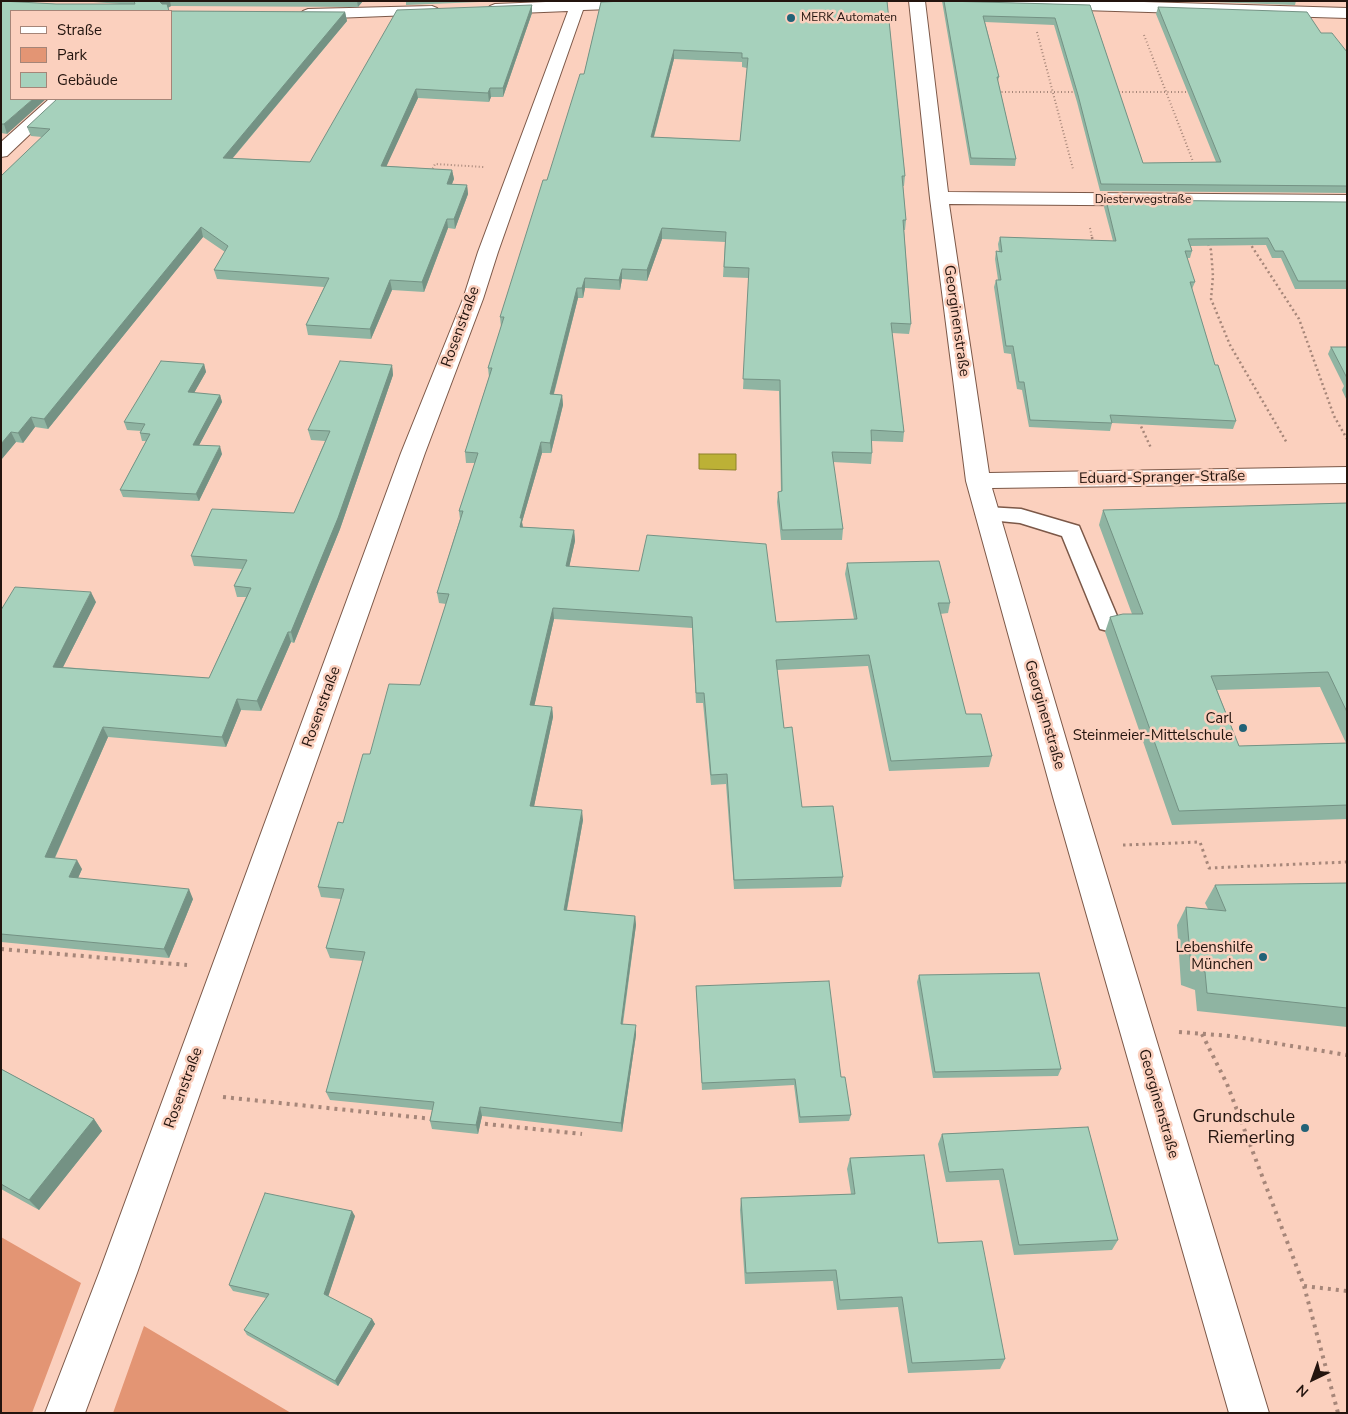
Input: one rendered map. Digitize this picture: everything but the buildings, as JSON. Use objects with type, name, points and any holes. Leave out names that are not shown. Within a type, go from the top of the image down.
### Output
[{"type":"street","points":[[479,10],[578,3],[695,1]]},
{"type":"street","name":"Georginenstraße","points":[[917,1],[939,198],[978,481],[1082,847],[1249,1413]]},
{"type":"street","points":[[950,1],[1347,12]]},
{"type":"street","points":[[1340,1],[1347,12]]},
{"type":"street","name":"Rosenstraße","points":[[64,1413],[118,1273],[413,453],[473,299],[578,3]]},
{"type":"street","points":[[290,14],[450,11]]},
{"type":"street","points":[[1,152],[58,100]]},
{"type":"street","name":"Diesterwegstraße","points":[[939,198],[1347,201]]},
{"type":"street","name":"Eduard-Spranger-Straße","points":[[978,481],[1347,475]]},
{"type":"lane","points":[[987,514],[1021,516],[1071,531],[1108,623]]},
{"type":"path","points":[[1021,2],[1054,92],[1080,199],[1088,220],[1093,252]]},
{"type":"path","points":[[1133,6],[1166,92],[1198,200],[1211,250],[1214,276],[1211,299],[1230,345],[1307,476]]},
{"type":"path","points":[[995,92],[1082,92]]},
{"type":"path","points":[[1110,92],[1195,92]]},
{"type":"path","points":[[423,169],[432,170],[435,164],[518,169]]},
{"type":"path","points":[[1227,200],[1255,252],[1299,319],[1334,416],[1347,440]]},
{"type":"path","points":[[1136,414],[1165,478]]},
{"type":"path","points":[[1082,847],[1200,842],[1209,868],[1347,862]]},
{"type":"path","points":[[1,949],[228,968]]},
{"type":"path","points":[[1136,1028],[1231,1036],[1347,1054]]},
{"type":"path","points":[[1202,1034],[1227,1084],[1304,1286],[1338,1413]]},
{"type":"path","points":[[182,1093],[436,1119]]},
{"type":"path","points":[[475,1123],[582,1134]]},
{"type":"path","points":[[1304,1286],[1347,1291]]},
{"type":"green space","points":[[1,1237],[81,1283],[32,1413],[1,1413]]},
{"type":"green space","points":[[144,1326],[291,1413],[113,1413]]},
{"type":"shaded area","points":[[699,454],[736,454],[736,470],[699,469]]},
{"type":"place","name":"MERK Automaten","points":[[791,18]]},
{"type":"place","name":"Carl Steinmeier-Mittelschule","points":[[1243,728]]},
{"type":"place","name":"Lebenshilfe München","points":[[1263,957]]},
{"type":"place","name":"Grundschule Riemerling","points":[[1305,1128]]}]
